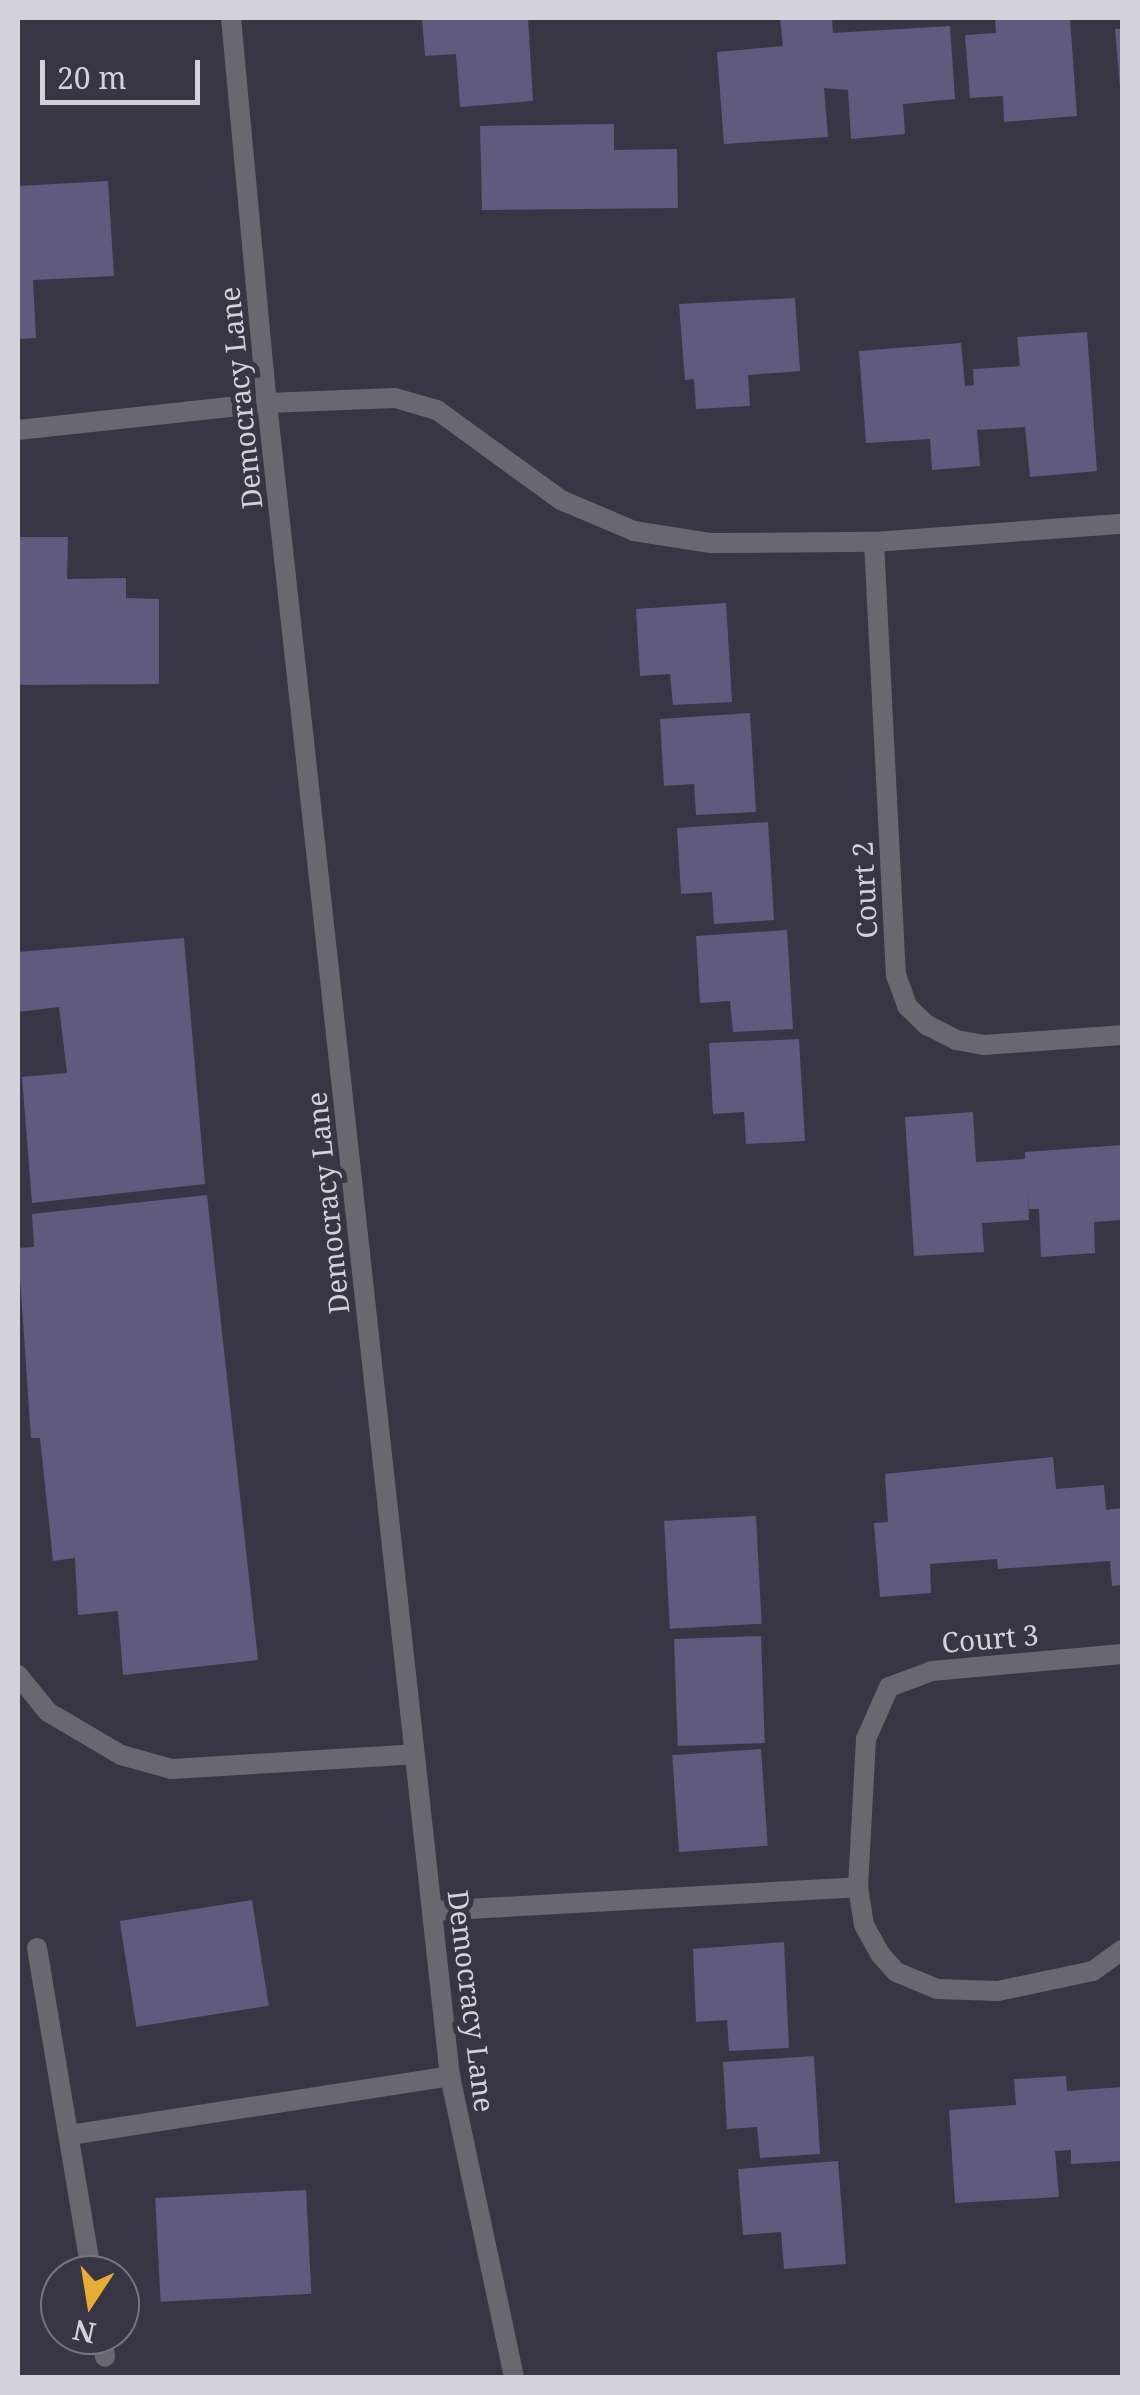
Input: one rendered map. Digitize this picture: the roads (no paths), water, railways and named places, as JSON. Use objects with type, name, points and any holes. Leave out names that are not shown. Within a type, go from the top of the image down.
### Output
[{"type":"street","name":"Democracy Lane","points":[[232,18],[266,403],[450,2076],[514,2378]]},
{"type":"street","points":[[18,430],[266,403],[394,398],[437,410],[562,500],[634,531],[711,544],[874,542],[1122,524]]},
{"type":"street","name":"Court 2","points":[[874,542],[896,975],[907,1006],[927,1025],[956,1040],[984,1045],[1122,1035]]},
{"type":"street","name":"Court 3","points":[[1122,1654],[932,1671],[889,1688],[866,1739],[858,1887],[864,1924],[880,1954],[896,1972],[937,1989],[998,1990],[1093,1972],[1122,1950]]},
{"type":"street","points":[[18,1675],[48,1712],[120,1755],[172,1769],[415,1754]]},
{"type":"street","points":[[432,1912],[858,1887]]},
{"type":"street","points":[[37,1948],[89,2255]]},
{"type":"street","points":[[70,2135],[450,2076]]}]
